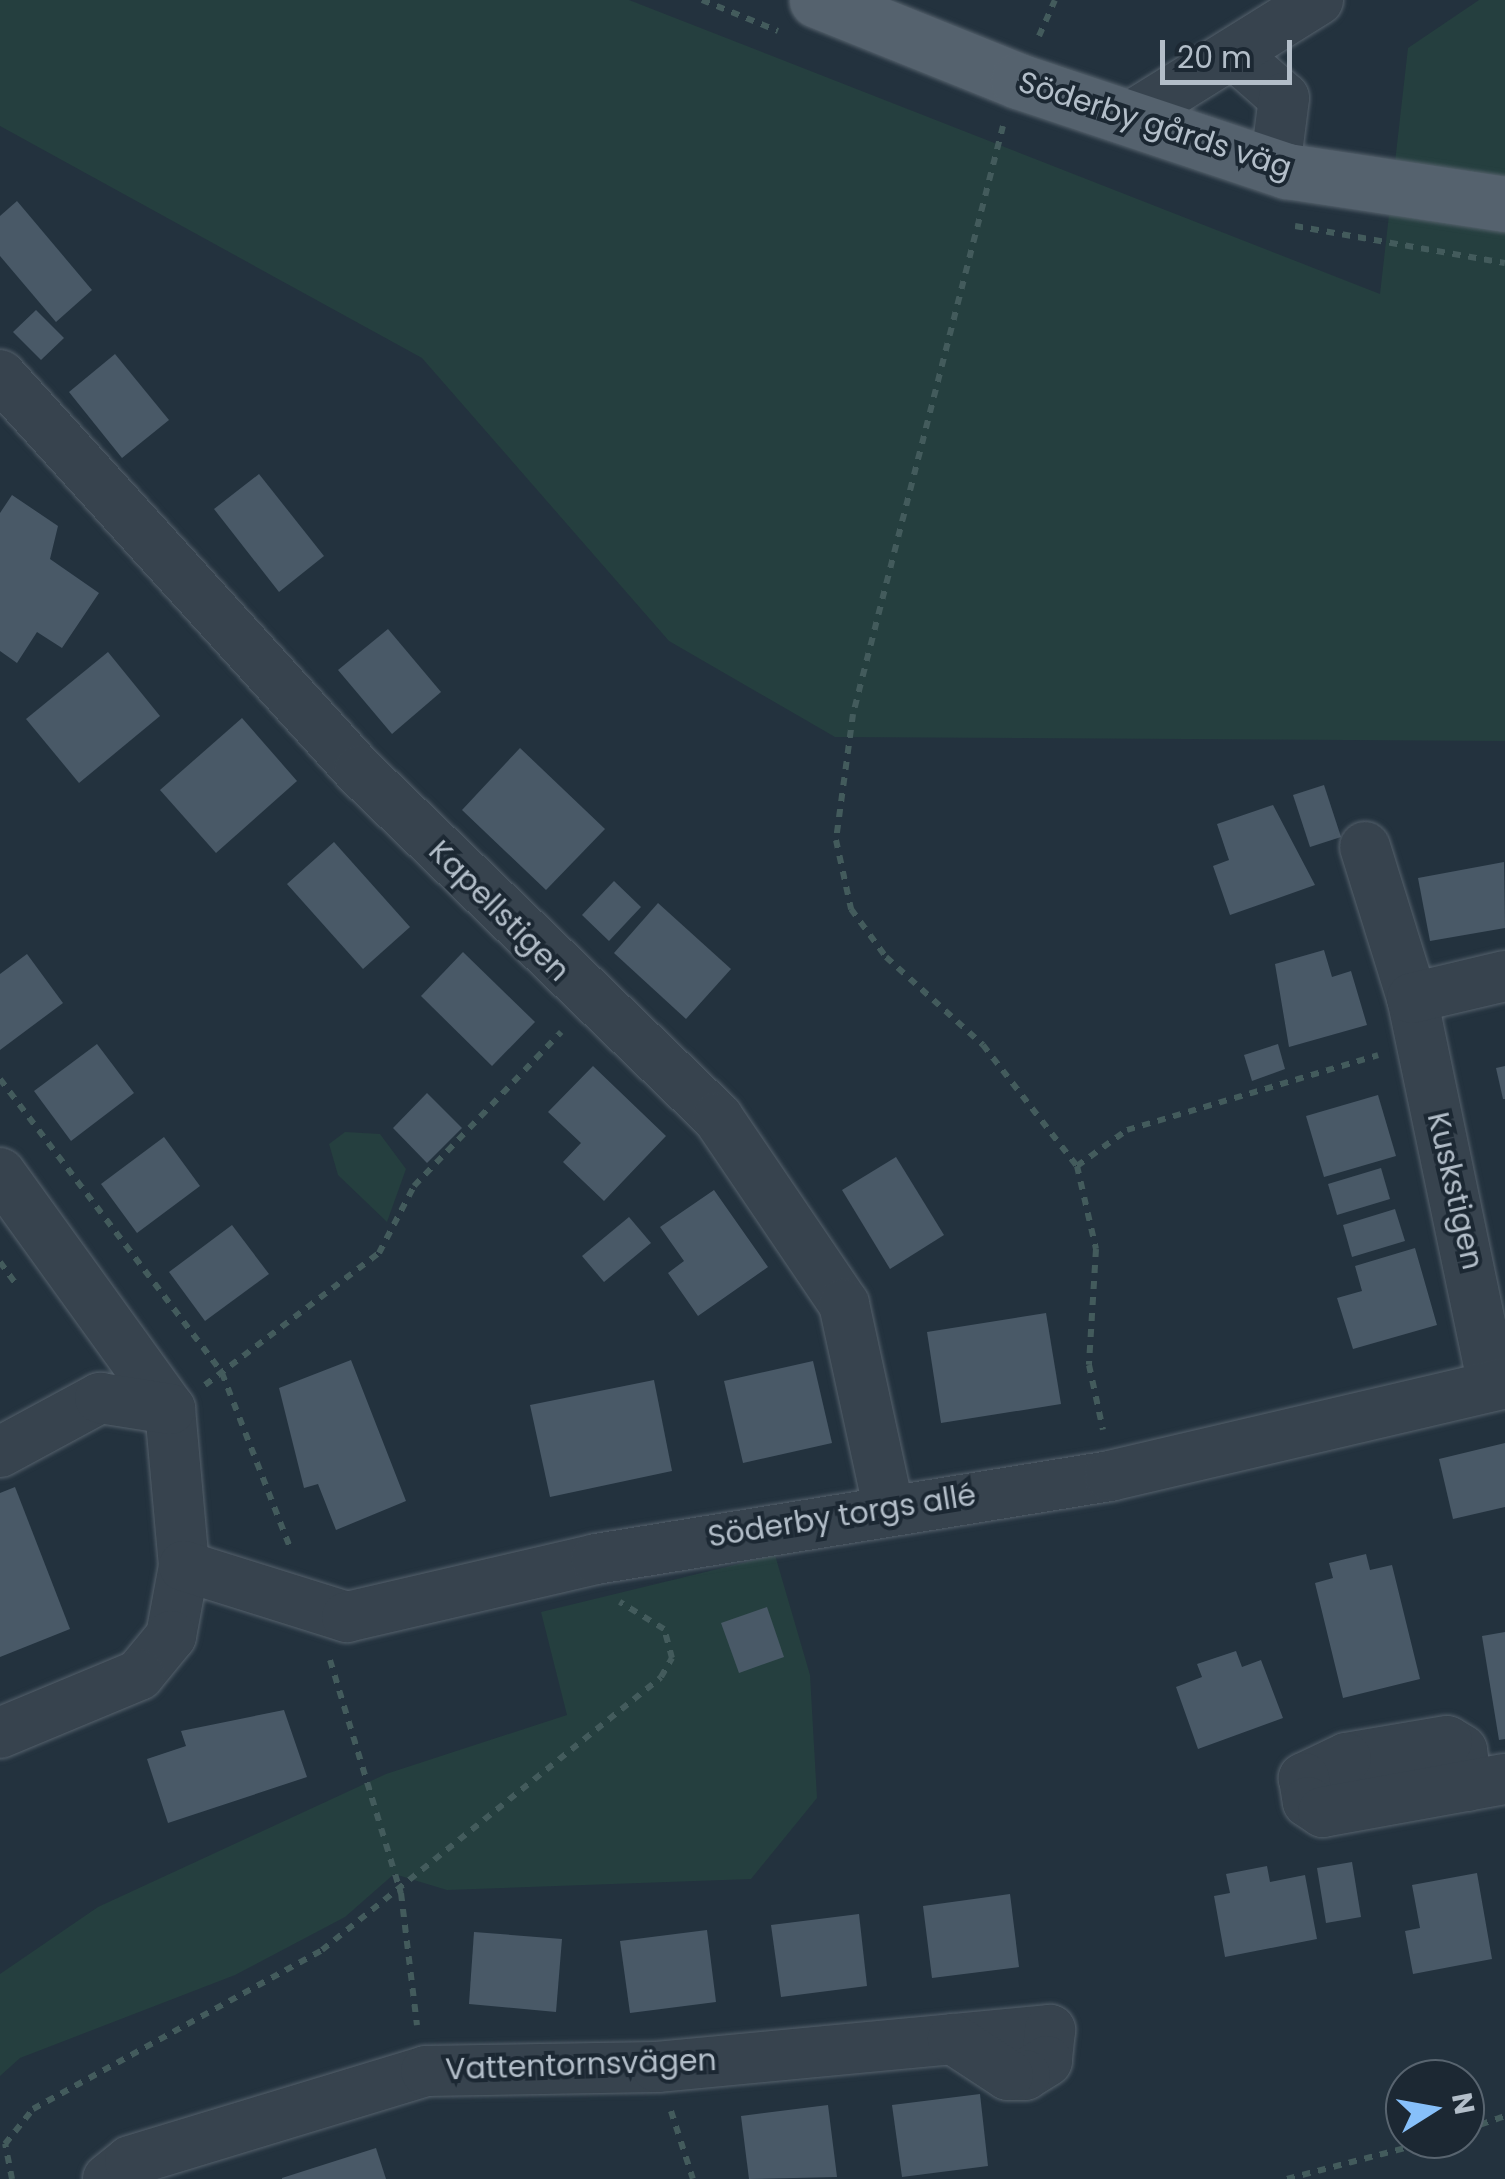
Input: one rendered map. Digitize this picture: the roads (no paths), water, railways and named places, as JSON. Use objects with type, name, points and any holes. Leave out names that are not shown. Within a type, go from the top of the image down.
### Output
[{"type":"main road","name":"Söderby gårds väg","points":[[817,0],[1018,81],[1274,167],[1505,204]]},
{"type":"street","points":[[1127,119],[1318,0]]},
{"type":"street","points":[[1235,55],[1284,98],[1274,167]]},
{"type":"street","name":"Kapellstigen","points":[[0,375],[359,772],[589,1002],[718,1118],[844,1304],[888,1505]]},
{"type":"street","name":"Kuskstigen","points":[[1365,847],[1417,1020],[1499,1384]]},
{"type":"street","points":[[1417,1020],[1505,976]]},
{"type":"street","points":[[0,1173],[170,1409],[184,1566],[171,1636],[139,1675],[0,1733]]},
{"type":"street","name":"Söderby torgs allé","points":[[184,1566],[315,1613],[347,1617],[596,1558],[888,1505],[1110,1476],[1499,1384]]},
{"type":"street","points":[[0,1452],[100,1398],[170,1409]]},
{"type":"street","name":"Vattentornsvägen","points":[[108,2179],[130,2161],[426,2070],[657,2067],[953,2039]]}]
